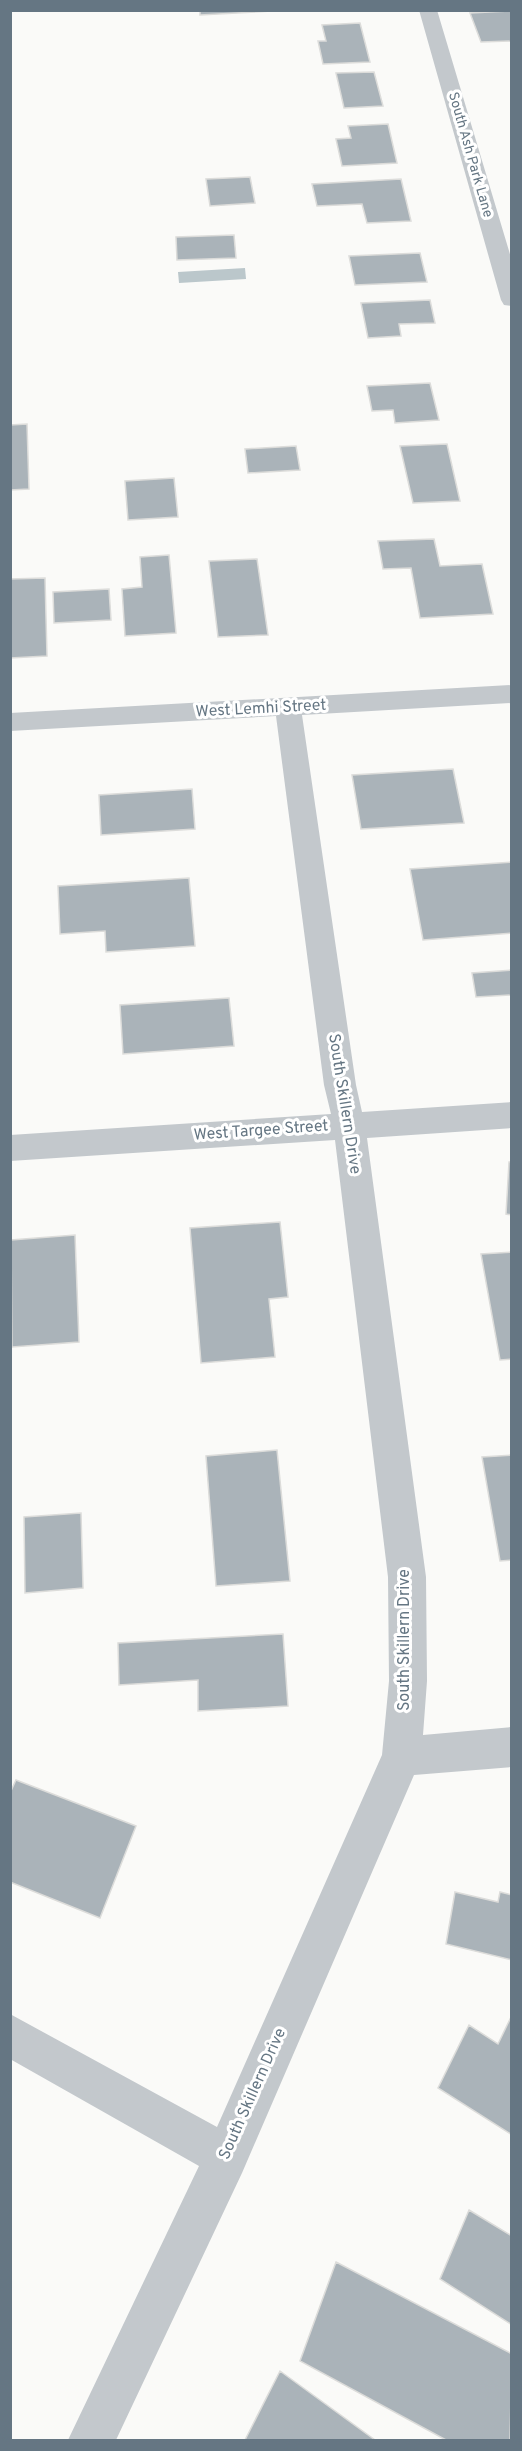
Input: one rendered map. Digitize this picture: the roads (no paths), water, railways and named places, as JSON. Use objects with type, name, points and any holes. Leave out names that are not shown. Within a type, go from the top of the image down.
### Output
[{"type":"street","name":"South Ash Park Lane","points":[[428,10],[512,300]]},
{"type":"street","name":"West Lemhi Street","points":[[10,722],[512,694]]},
{"type":"street","name":"South Skillern Drive","points":[[92,2440],[226,2157],[402,1756],[408,1681],[407,1577],[349,1125],[340,1085],[288,708]]},
{"type":"street","name":"West Targee Street","points":[[10,1148],[512,1115]]},
{"type":"street","points":[[402,1756],[512,1747]]},
{"type":"street","points":[[10,2036],[226,2157]]}]
